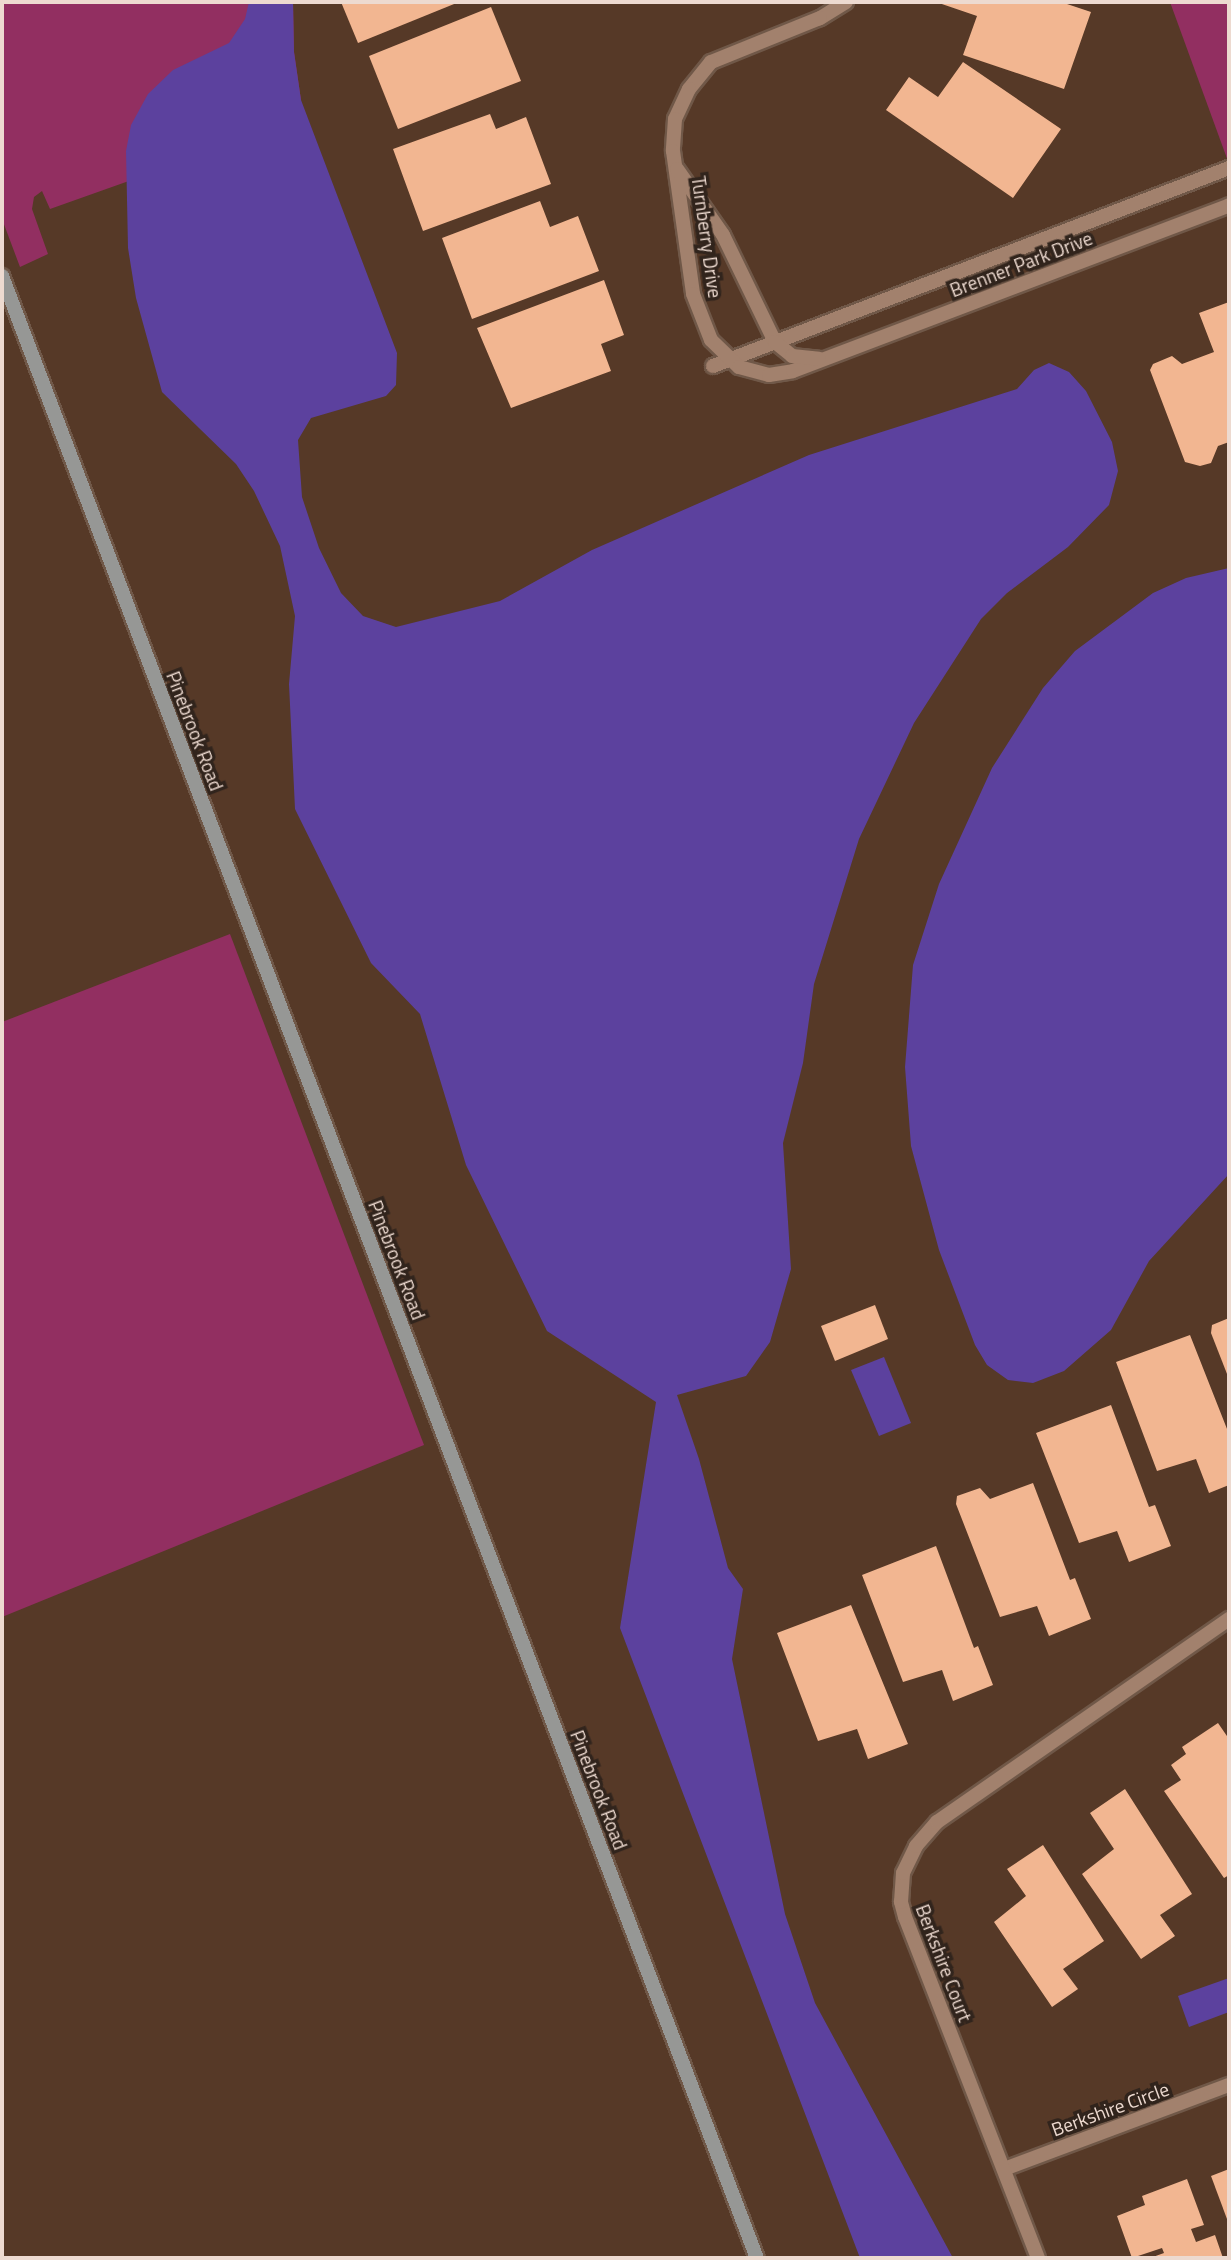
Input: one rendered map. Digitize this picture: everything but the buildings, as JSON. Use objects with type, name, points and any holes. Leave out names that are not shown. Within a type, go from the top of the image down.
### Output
[{"type":"street","name":"Turnberry Drive","points":[[729,360],[705,330],[693,294],[677,169],[675,119],[704,68],[729,52],[820,18],[846,2]]},
{"type":"street","points":[[713,366],[1229,168]]},
{"type":"street","name":"Turnberry Drive","points":[[677,169],[723,235],[762,323],[775,342]]},
{"type":"street","name":"Brenner Park Drive","points":[[827,359],[1229,205]]},
{"type":"street","name":"Pinebrook Road","points":[[2,276],[757,2258]]},
{"type":"street","points":[[775,342],[792,356],[827,359]]},
{"type":"street","points":[[729,360],[769,375],[827,359]]},
{"type":"street","name":"Berkshire Court","points":[[1038,2258],[903,1910],[901,1887],[909,1858],[925,1834],[950,1812],[1229,1619]]},
{"type":"street","name":"Berkshire Circle","points":[[1003,2169],[1229,2085]]},
{"type":"shaded area","points":[[2,2],[293,2],[294,52],[301,100],[126,182],[50,209],[42,191],[34,197],[32,209],[48,254],[20,267],[2,219]]},
{"type":"shaded area","points":[[249,2],[293,2],[294,52],[301,100],[397,353],[396,385],[386,396],[311,418],[298,440],[302,497],[319,548],[341,593],[363,616],[396,627],[500,601],[592,550],[809,455],[1017,389],[1034,370],[1049,363],[1069,372],[1086,391],[1112,442],[1118,471],[1109,505],[1068,547],[1007,593],[981,619],[914,723],[859,839],[814,984],[803,1063],[783,1143],[791,1269],[770,1342],[746,1376],[677,1395],[699,1459],[728,1568],[743,1589],[732,1659],[785,1914],[815,2003],[953,2258],[860,2258],[620,1628],[656,1402],[547,1331],[466,1165],[420,1014],[371,963],[295,809],[289,684],[295,616],[280,546],[254,491],[236,464],[162,392],[136,298],[128,248],[126,151],[131,125],[148,94],[173,70],[229,43],[245,19]]},
{"type":"shaded area","points":[[1170,2],[1229,2],[1229,164]]},
{"type":"shaded area","points":[[1229,568],[1229,1174],[1149,1261],[1111,1330],[1064,1371],[1033,1383],[1008,1380],[987,1365],[975,1345],[939,1250],[911,1146],[905,1067],[913,965],[939,884],[992,768],[1043,688],[1075,651],[1153,593],[1186,578]]},
{"type":"shaded area","points":[[230,934],[424,1445],[2,1617],[2,1022]]},
{"type":"shaded area","points":[[884,1357],[911,1423],[879,1436],[851,1370]]},
{"type":"shaded area","points":[[1229,1978],[1229,2012],[1189,2027],[1178,1996]]}]
